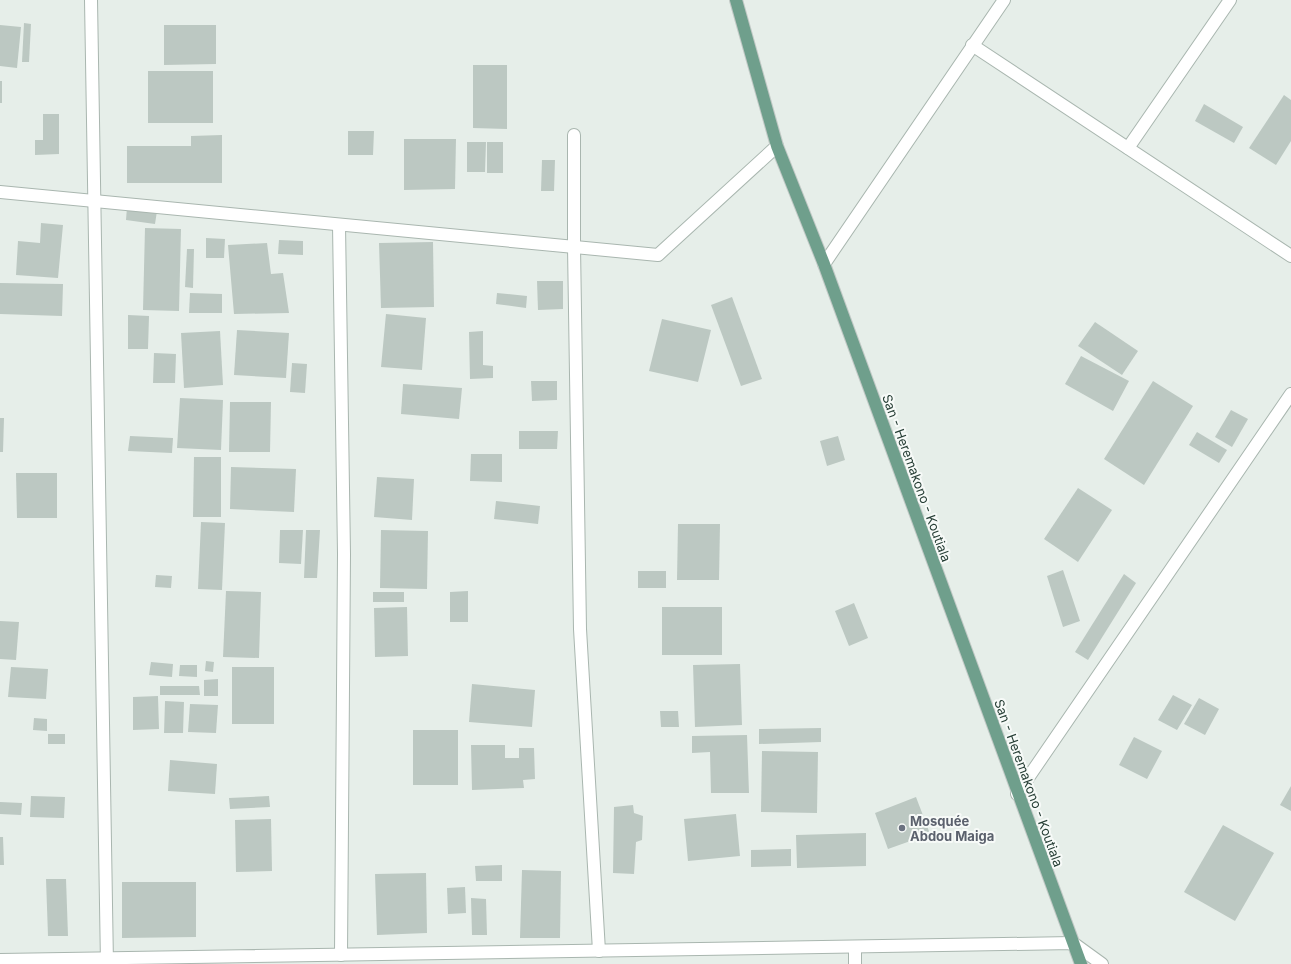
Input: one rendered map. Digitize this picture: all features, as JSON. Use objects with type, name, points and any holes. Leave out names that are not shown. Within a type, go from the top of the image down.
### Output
[{"type":"main road","name":"San - Heremakono - Koutiala","points":[[736,0],[777,146],[824,264],[1017,794],[1081,964]]},
{"type":"street","points":[[91,0],[107,961]]},
{"type":"street","points":[[824,264],[1004,0]]},
{"type":"street","points":[[1128,148],[1230,0]]},
{"type":"street","points":[[972,45],[1291,256]]},
{"type":"street","points":[[574,135],[574,247],[580,629],[599,951]]},
{"type":"street","points":[[0,192],[658,255],[777,146]]},
{"type":"street","points":[[339,224],[344,554],[340,955]]},
{"type":"street","points":[[1017,794],[1291,394]]},
{"type":"street","points":[[0,960],[107,961],[340,955],[1073,944],[1102,964]]},
{"type":"street","points":[[855,947],[855,964]]},
{"type":"building","points":[[24,23],[31,24],[29,62],[22,62]]},
{"type":"building","points":[[0,25],[21,27],[17,68],[0,66]]},
{"type":"building","points":[[164,25],[216,25],[216,64],[164,65]]},
{"type":"building","points":[[473,65],[507,65],[507,129],[473,128]]},
{"type":"building","points":[[148,71],[213,71],[213,123],[148,123]]},
{"type":"building","points":[[0,81],[2,81],[2,103],[0,103]]},
{"type":"building","points":[[1284,95],[1291,100],[1291,141],[1276,165],[1249,148]]},
{"type":"building","points":[[1204,104],[1243,127],[1234,143],[1195,121]]},
{"type":"building","points":[[43,114],[59,114],[59,154],[35,155],[35,140],[43,140]]},
{"type":"building","points":[[348,131],[374,131],[373,155],[348,155]]},
{"type":"building","points":[[222,135],[222,183],[127,183],[127,146],[191,146],[191,136]]},
{"type":"building","points":[[404,139],[456,139],[455,189],[404,190]]},
{"type":"building","points":[[467,142],[486,142],[485,172],[467,172]]},
{"type":"building","points":[[487,142],[503,142],[503,173],[487,173]]},
{"type":"building","points":[[542,160],[555,160],[554,191],[541,191]]},
{"type":"building","points":[[127,207],[157,211],[155,224],[126,220]]},
{"type":"building","points":[[41,223],[63,225],[58,278],[16,275],[18,241],[40,243]]},
{"type":"building","points":[[145,228],[181,229],[179,311],[143,310]]},
{"type":"building","points":[[206,238],[225,239],[224,258],[206,258]]},
{"type":"building","points":[[279,240],[303,241],[303,255],[278,254]]},
{"type":"building","points":[[433,242],[434,307],[381,308],[379,243]]},
{"type":"building","points":[[267,243],[271,274],[283,273],[289,313],[234,314],[228,245]]},
{"type":"building","points":[[187,249],[194,249],[193,288],[185,287]]},
{"type":"building","points":[[537,281],[563,281],[563,309],[538,310]]},
{"type":"building","points":[[0,283],[63,284],[62,316],[0,314]]},
{"type":"building","points":[[190,293],[222,294],[222,313],[189,313]]},
{"type":"building","points":[[497,293],[527,296],[526,308],[496,304]]},
{"type":"building","points":[[732,297],[762,379],[741,386],[711,305]]},
{"type":"building","points":[[386,314],[426,318],[422,370],[381,367]]},
{"type":"building","points":[[128,315],[149,316],[148,349],[128,349]]},
{"type":"building","points":[[662,319],[711,330],[698,382],[649,371]]},
{"type":"building","points":[[1095,322],[1138,351],[1122,375],[1078,346]]},
{"type":"building","points":[[237,330],[289,333],[286,378],[234,375]]},
{"type":"building","points":[[220,331],[223,385],[184,388],[181,333]]},
{"type":"building","points":[[483,331],[483,365],[493,366],[493,378],[470,379],[469,332]]},
{"type":"building","points":[[154,353],[176,354],[175,383],[153,383]]},
{"type":"building","points":[[1081,356],[1129,381],[1113,411],[1065,384]]},
{"type":"building","points":[[292,363],[307,364],[305,393],[290,392]]},
{"type":"building","points":[[531,381],[557,381],[557,400],[532,401]]},
{"type":"building","points":[[1153,381],[1193,406],[1144,485],[1104,459]]},
{"type":"building","points":[[403,384],[462,388],[459,419],[401,414]]},
{"type":"building","points":[[180,398],[223,400],[221,450],[177,448]]},
{"type":"building","points":[[230,402],[271,402],[270,452],[229,452]]},
{"type":"building","points":[[1231,410],[1248,419],[1232,447],[1215,437]]},
{"type":"building","points":[[0,418],[4,418],[3,452],[0,452]]},
{"type":"building","points":[[519,431],[558,431],[557,449],[519,449]]},
{"type":"building","points":[[1197,432],[1227,450],[1219,463],[1189,445]]},
{"type":"building","points":[[130,436],[173,438],[172,453],[128,451]]},
{"type":"building","points":[[838,436],[845,460],[827,466],[820,441]]},
{"type":"building","points":[[471,454],[502,454],[502,482],[470,481]]},
{"type":"building","points":[[194,457],[221,457],[221,517],[193,517]]},
{"type":"building","points":[[231,467],[296,469],[294,512],[230,509]]},
{"type":"building","points":[[16,473],[57,473],[57,518],[17,518]]},
{"type":"building","points":[[377,477],[414,479],[412,520],[374,517]]},
{"type":"building","points":[[1078,488],[1112,510],[1078,562],[1044,539]]},
{"type":"building","points":[[496,501],[540,506],[538,524],[494,519]]},
{"type":"building","points":[[201,522],[225,523],[222,590],[198,589]]},
{"type":"building","points":[[678,524],[720,524],[719,580],[677,580]]},
{"type":"building","points":[[280,530],[303,530],[301,564],[279,563]]},
{"type":"building","points":[[306,530],[320,530],[317,578],[304,578]]},
{"type":"building","points":[[381,530],[428,531],[427,589],[380,588]]},
{"type":"building","points":[[1063,570],[1080,621],[1063,627],[1047,576]]},
{"type":"building","points":[[638,571],[666,571],[666,588],[638,588]]},
{"type":"building","points":[[1124,574],[1136,583],[1088,660],[1075,652]]},
{"type":"building","points":[[156,575],[172,576],[171,588],[155,587]]},
{"type":"building","points":[[226,591],[261,592],[259,658],[223,657]]},
{"type":"building","points":[[468,591],[468,622],[450,622],[450,592]]},
{"type":"building","points":[[373,592],[404,592],[404,602],[373,602]]},
{"type":"building","points":[[854,603],[868,638],[849,646],[835,611]]},
{"type":"building","points":[[407,607],[408,656],[375,657],[374,608]]},
{"type":"building","points":[[662,607],[722,607],[722,655],[662,655]]},
{"type":"building","points":[[0,621],[19,622],[16,660],[0,659]]},
{"type":"building","points":[[206,661],[214,662],[213,672],[205,671]]},
{"type":"building","points":[[151,662],[173,664],[172,677],[149,675]]},
{"type":"building","points":[[740,664],[742,725],[695,727],[693,665]]},
{"type":"building","points":[[180,665],[197,665],[197,677],[179,676]]},
{"type":"building","points":[[11,667],[48,669],[46,699],[8,697]]},
{"type":"building","points":[[232,667],[274,667],[274,724],[232,724]]},
{"type":"building","points":[[218,679],[218,696],[204,696],[204,680]]},
{"type":"building","points":[[472,684],[535,690],[532,727],[469,722]]},
{"type":"building","points":[[160,686],[199,686],[200,695],[160,695]]},
{"type":"building","points":[[1173,695],[1192,705],[1177,730],[1158,720]]},
{"type":"building","points":[[158,696],[159,729],[133,730],[133,697]]},
{"type":"building","points":[[1199,698],[1219,709],[1205,735],[1184,724]]},
{"type":"building","points":[[165,701],[184,702],[183,733],[164,733]]},
{"type":"building","points":[[190,704],[218,705],[216,733],[188,732]]},
{"type":"building","points":[[660,711],[678,711],[679,727],[661,727]]},
{"type":"building","points":[[34,718],[47,719],[47,731],[33,730]]},
{"type":"building","points":[[821,728],[821,742],[759,744],[759,729]]},
{"type":"building","points":[[413,730],[458,730],[458,785],[413,785]]},
{"type":"building","points":[[48,734],[65,734],[65,744],[48,744]]},
{"type":"building","points":[[747,735],[749,793],[711,793],[710,752],[692,753],[692,736]]},
{"type":"building","points":[[1134,737],[1162,751],[1147,779],[1119,765]]},
{"type":"building","points":[[471,745],[505,745],[505,758],[519,758],[519,748],[534,748],[535,779],[523,780],[524,788],[472,790]]},
{"type":"building","points":[[762,751],[818,752],[817,813],[761,812]]},
{"type":"building","points":[[170,760],[217,764],[215,794],[168,791]]},
{"type":"building","points":[[1291,786],[1291,811],[1280,805]]},
{"type":"building","points":[[31,796],[65,797],[64,818],[30,817]]},
{"type":"building","points":[[269,796],[270,807],[230,809],[229,798]]},
{"type":"building","points":[[916,797],[930,834],[888,849],[875,813]]},
{"type":"building","points":[[0,802],[22,803],[21,815],[0,814]]},
{"type":"building","points":[[633,805],[634,813],[643,816],[642,840],[636,842],[634,874],[613,873],[614,807]]},
{"type":"building","points":[[736,814],[740,856],[688,861],[684,819]]},
{"type":"building","points":[[271,819],[272,871],[236,872],[235,820]]},
{"type":"building","points":[[1223,825],[1274,853],[1235,921],[1184,892]]},
{"type":"building","points":[[866,833],[866,866],[797,868],[796,835]]},
{"type":"building","points":[[0,837],[3,837],[4,865],[0,865]]},
{"type":"building","points":[[791,849],[791,866],[751,867],[751,850]]},
{"type":"building","points":[[502,865],[502,881],[476,881],[475,866]]},
{"type":"building","points":[[522,870],[561,871],[560,938],[520,938]]},
{"type":"building","points":[[426,873],[427,933],[377,935],[375,874]]},
{"type":"building","points":[[46,879],[66,879],[68,936],[48,936]]},
{"type":"building","points":[[122,882],[196,882],[196,937],[122,938]]},
{"type":"building","points":[[465,887],[466,913],[448,914],[447,888]]},
{"type":"building","points":[[471,898],[486,899],[487,935],[472,935]]},
{"type":"place","name":"Mosquée Abdou Maiga","points":[[902,828]]}]
